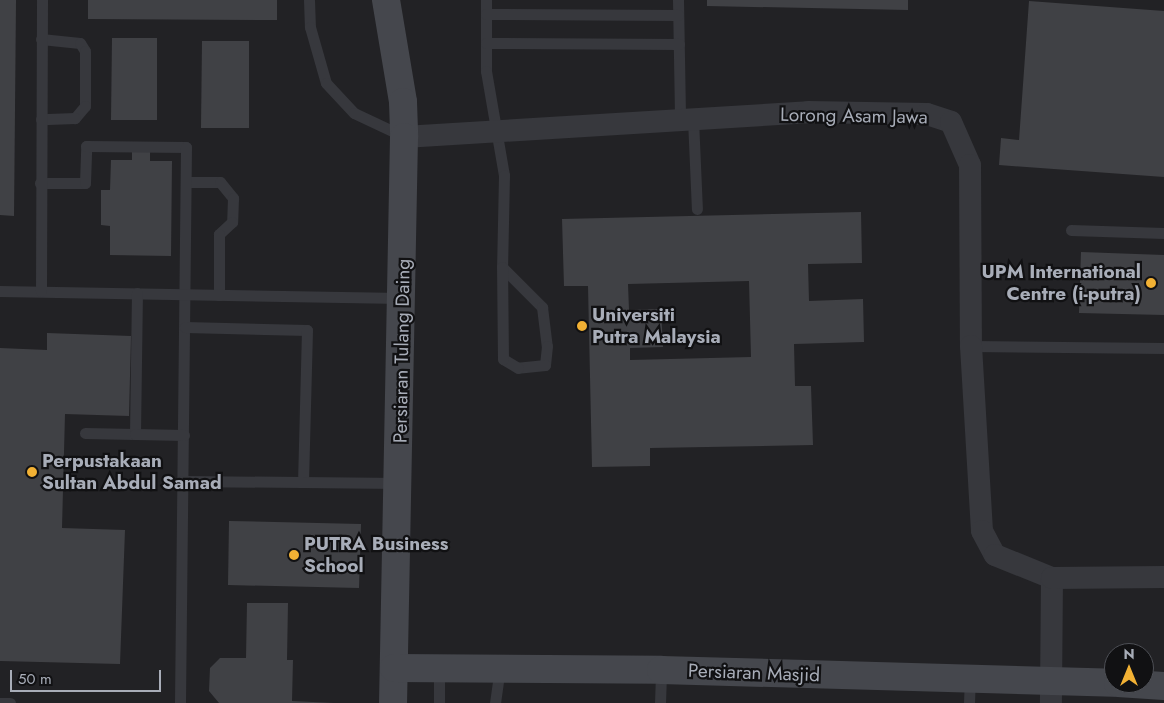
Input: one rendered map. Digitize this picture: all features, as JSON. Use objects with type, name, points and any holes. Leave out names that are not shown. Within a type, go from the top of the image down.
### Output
[{"type":"street","name":"Persiaran Tulang Daing","points":[[386,0],[403,102],[404,137],[404,298],[393,703]]},
{"type":"street","name":"Lorong Asam Jawa","points":[[404,137],[808,112],[927,114],[951,122],[970,165],[971,346],[982,531],[995,555],[1052,578],[1164,576]]},
{"type":"street","points":[[1051,691],[1052,578]]},
{"type":"street","name":"Persiaran Masjid","points":[[394,668],[661,670],[969,691],[1051,691],[1104,684]]},
{"type":"lane","points":[[41,291],[42,0]]},
{"type":"lane","points":[[309,0],[310,27],[326,83],[354,113],[404,137]]},
{"type":"lane","points":[[486,0],[486,71],[504,175],[502,268],[503,359],[518,368],[544,365],[547,346],[542,307],[502,268]]},
{"type":"lane","points":[[678,0],[679,44],[697,209]]},
{"type":"lane","points":[[486,14],[678,15]]},
{"type":"lane","points":[[41,39],[80,43],[85,51],[85,106],[75,118],[41,119]]},
{"type":"lane","points":[[486,43],[679,44]]},
{"type":"lane","points":[[40,183],[86,183],[86,146],[186,146],[186,294],[180,703]]},
{"type":"lane","points":[[186,182],[220,182],[233,198],[232,222],[219,234],[218,295]]},
{"type":"lane","points":[[1071,230],[1164,233]]},
{"type":"lane","points":[[0,290],[404,298]]},
{"type":"lane","points":[[135,434],[137,293]]},
{"type":"lane","points":[[185,327],[307,330],[303,482]]},
{"type":"lane","points":[[971,346],[1164,348]]},
{"type":"lane","points":[[85,433],[184,435]]},
{"type":"lane","points":[[183,481],[399,482]]},
{"type":"lane","points":[[439,668],[439,703]]},
{"type":"lane","points":[[495,703],[500,669]]},
{"type":"lane","points":[[660,703],[661,670]]},
{"type":"lane","points":[[0,703],[10,703]]},
{"type":"shaded area","name":"Universiti Putra Malaysia","points":[[0,0],[1164,0],[1164,703],[0,703]]},
{"type":"building","points":[[0,0],[16,0],[14,216],[0,215]]},
{"type":"building","points":[[88,0],[277,0],[277,20],[88,19]]},
{"type":"building","points":[[707,0],[908,0],[908,10],[707,6]]},
{"type":"building","points":[[1029,1],[1164,11],[1164,177],[999,165],[1001,138],[1019,140]]},
{"type":"building","points":[[112,38],[157,38],[157,120],[111,120]]},
{"type":"building","points":[[202,41],[249,41],[249,128],[201,128]]},
{"type":"building","points":[[132,152],[150,152],[150,161],[172,161],[171,256],[110,255],[110,226],[101,225],[101,190],[110,190],[111,160],[132,160]]},
{"type":"building","points":[[861,212],[862,263],[808,264],[809,301],[863,299],[864,342],[794,344],[795,386],[811,386],[813,445],[650,448],[650,466],[592,467],[588,286],[564,286],[562,219]],"holes":[[[749,281],[751,357],[630,360],[630,348],[663,347],[661,309],[629,310],[628,284]]]},
{"type":"building","points":[[1081,252],[1164,255],[1164,315],[1079,313]]},
{"type":"building","name":"Perpustakaan Sultan Abdul Samad","points":[[47,333],[131,336],[129,416],[65,414],[62,528],[125,530],[120,664],[0,661],[0,348],[47,350]]},
{"type":"building","name":"PUTRA Business School","points":[[229,521],[361,524],[359,588],[228,585]]},
{"type":"building","points":[[247,603],[288,603],[287,660],[293,660],[292,701],[334,703],[219,703],[209,691],[210,668],[220,658],[246,658]]},
{"type":"place","name":"UPM International Centre (i-putra)","points":[[1151,283]]},
{"type":"place","name":"Universiti Putra Malaysia","points":[[582,326]]},
{"type":"place","name":"Perpustakaan Sultan Abdul Samad","points":[[32,472]]},
{"type":"place","name":"PUTRA Business School","points":[[294,555]]}]
